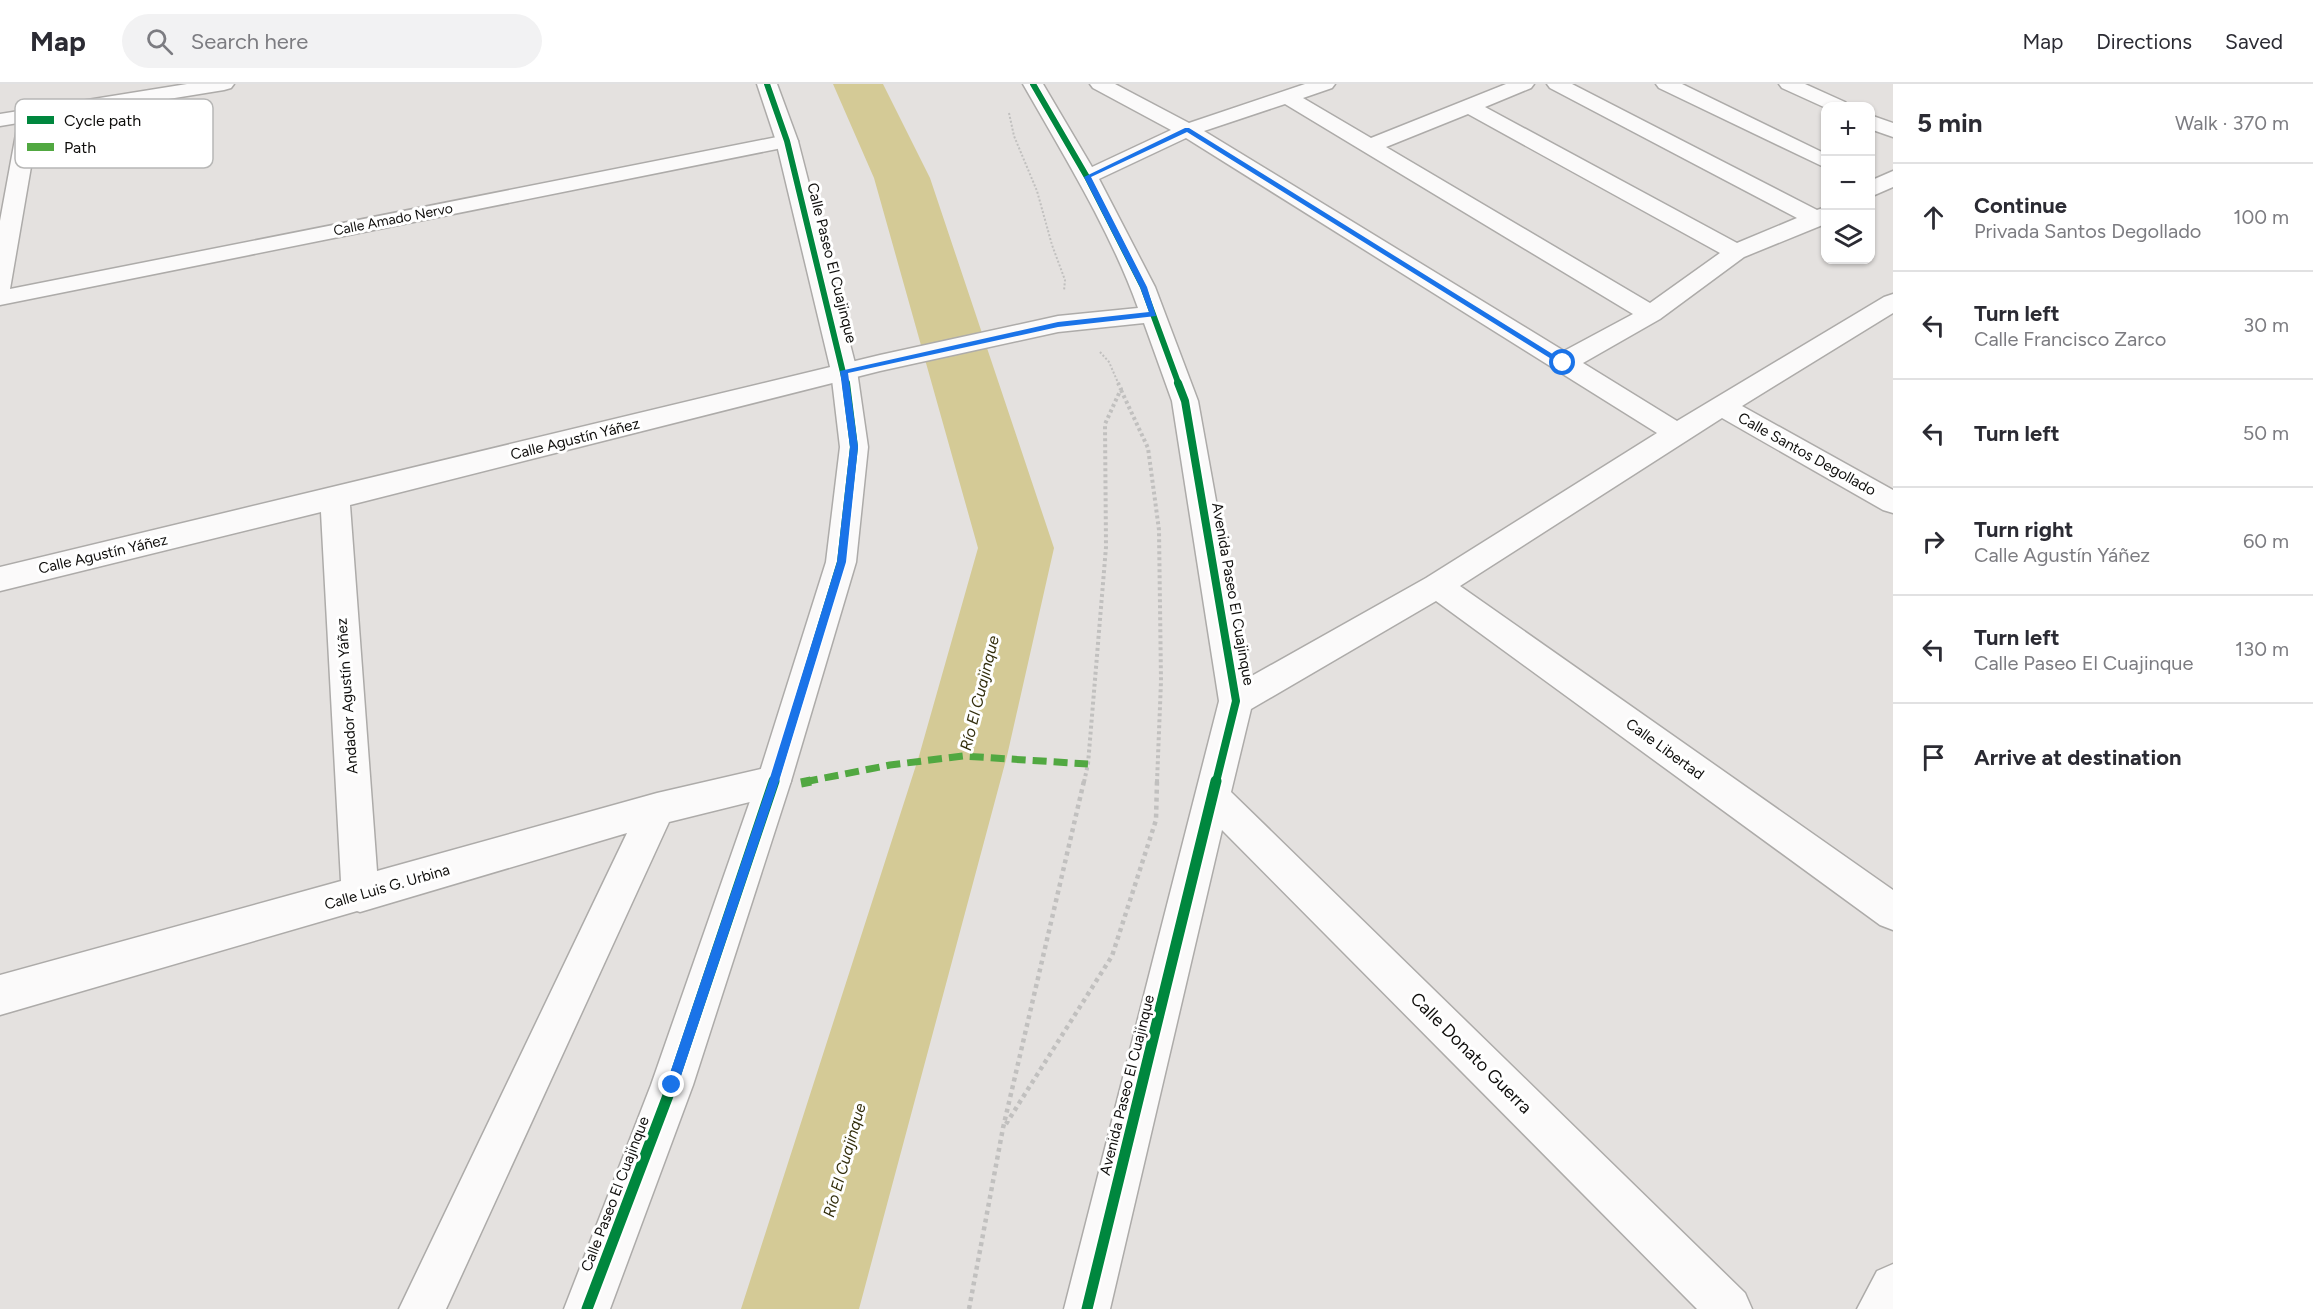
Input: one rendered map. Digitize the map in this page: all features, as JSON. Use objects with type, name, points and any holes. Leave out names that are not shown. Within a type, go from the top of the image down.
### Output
[{"type":"street","points":[[112,99],[169,88],[224,84]]},
{"type":"street","name":"Calle Paseo El Cuajinque","points":[[587,1309],[672,1085],[774,781],[841,562],[854,447],[844,371],[787,141],[768,84]]},
{"type":"street","name":"Avenida Paseo El Cuajinque","points":[[1033,84],[1087,177],[1143,287],[1185,401],[1236,701],[1087,1309]]},
{"type":"street","points":[[1100,84],[1187,130],[1677,433]]},
{"type":"street","points":[[1087,177],[1187,130],[1325,84]]},
{"type":"street","points":[[1369,146],[1524,84]]},
{"type":"street","points":[[1557,84],[1821,217]]},
{"type":"street","points":[[1666,84],[1821,160]]},
{"type":"street","points":[[1789,84],[1829,102]]},
{"type":"street","points":[[1287,98],[1651,314]]},
{"type":"street","points":[[1469,106],[1736,252]]},
{"type":"street","points":[[0,120],[15,118]]},
{"type":"street","points":[[1875,123],[1893,131]]},
{"type":"street","name":"Calle Amado Nervo","points":[[0,298],[787,141]]},
{"type":"street","points":[[0,285],[21,168]]},
{"type":"street","points":[[1563,363],[1651,314],[1736,252],[1821,217]]},
{"type":"street","points":[[1236,701],[1437,586],[1677,433],[1893,302]]},
{"type":"street","name":"Calle Agustín Yáñez","points":[[0,579],[888,362],[1061,312],[1153,314]]},
{"type":"street","name":"Calle Santos Degollado","points":[[1722,406],[1893,502]]},
{"type":"street","name":"Andador Agustín Yáñez","points":[[335,498],[360,894]]},
{"type":"street","name":"Calle Libertad","points":[[1437,586],[1893,912]]},
{"type":"street","name":"Calle Luis G. Urbina","points":[[0,995],[657,809],[774,781]]},
{"type":"street","name":"Calle Donato Guerra","points":[[1213,797],[1729,1309]]},
{"type":"street","points":[[422,1309],[657,809]]},
{"type":"street","points":[[1880,1309],[1893,1287]]},
{"type":"path","points":[[1008,110],[1014,136],[1037,191],[1052,245],[1065,280],[1061,312]]},
{"type":"path","points":[[1003,1128],[1112,956],[1156,820],[1161,681],[1159,530],[1148,448],[1109,362],[1094,346]]},
{"type":"path","points":[[969,1309],[1003,1128],[1088,764],[1106,546],[1105,424],[1121,389]]},
{"type":"waterway","name":"Río El Cuajinque","points":[[800,1309],[963,756],[1016,548],[902,178],[858,84]]},
{"type":"marked path","points":[[801,783],[890,765],[963,756],[1088,764]]},
{"type":"cycle path","points":[[587,1309],[672,1085],[774,781],[841,562],[854,447],[844,371],[787,141],[767,84]]},
{"type":"cycle path","points":[[1033,84],[1087,177],[1143,287],[1185,401],[1236,701],[1087,1309]]},
{"type":"route","points":[[672,1085],[774,781],[841,562],[854,447],[844,371],[1058,324],[1153,314],[1143,287],[1087,177],[1187,130],[1563,363]]}]
